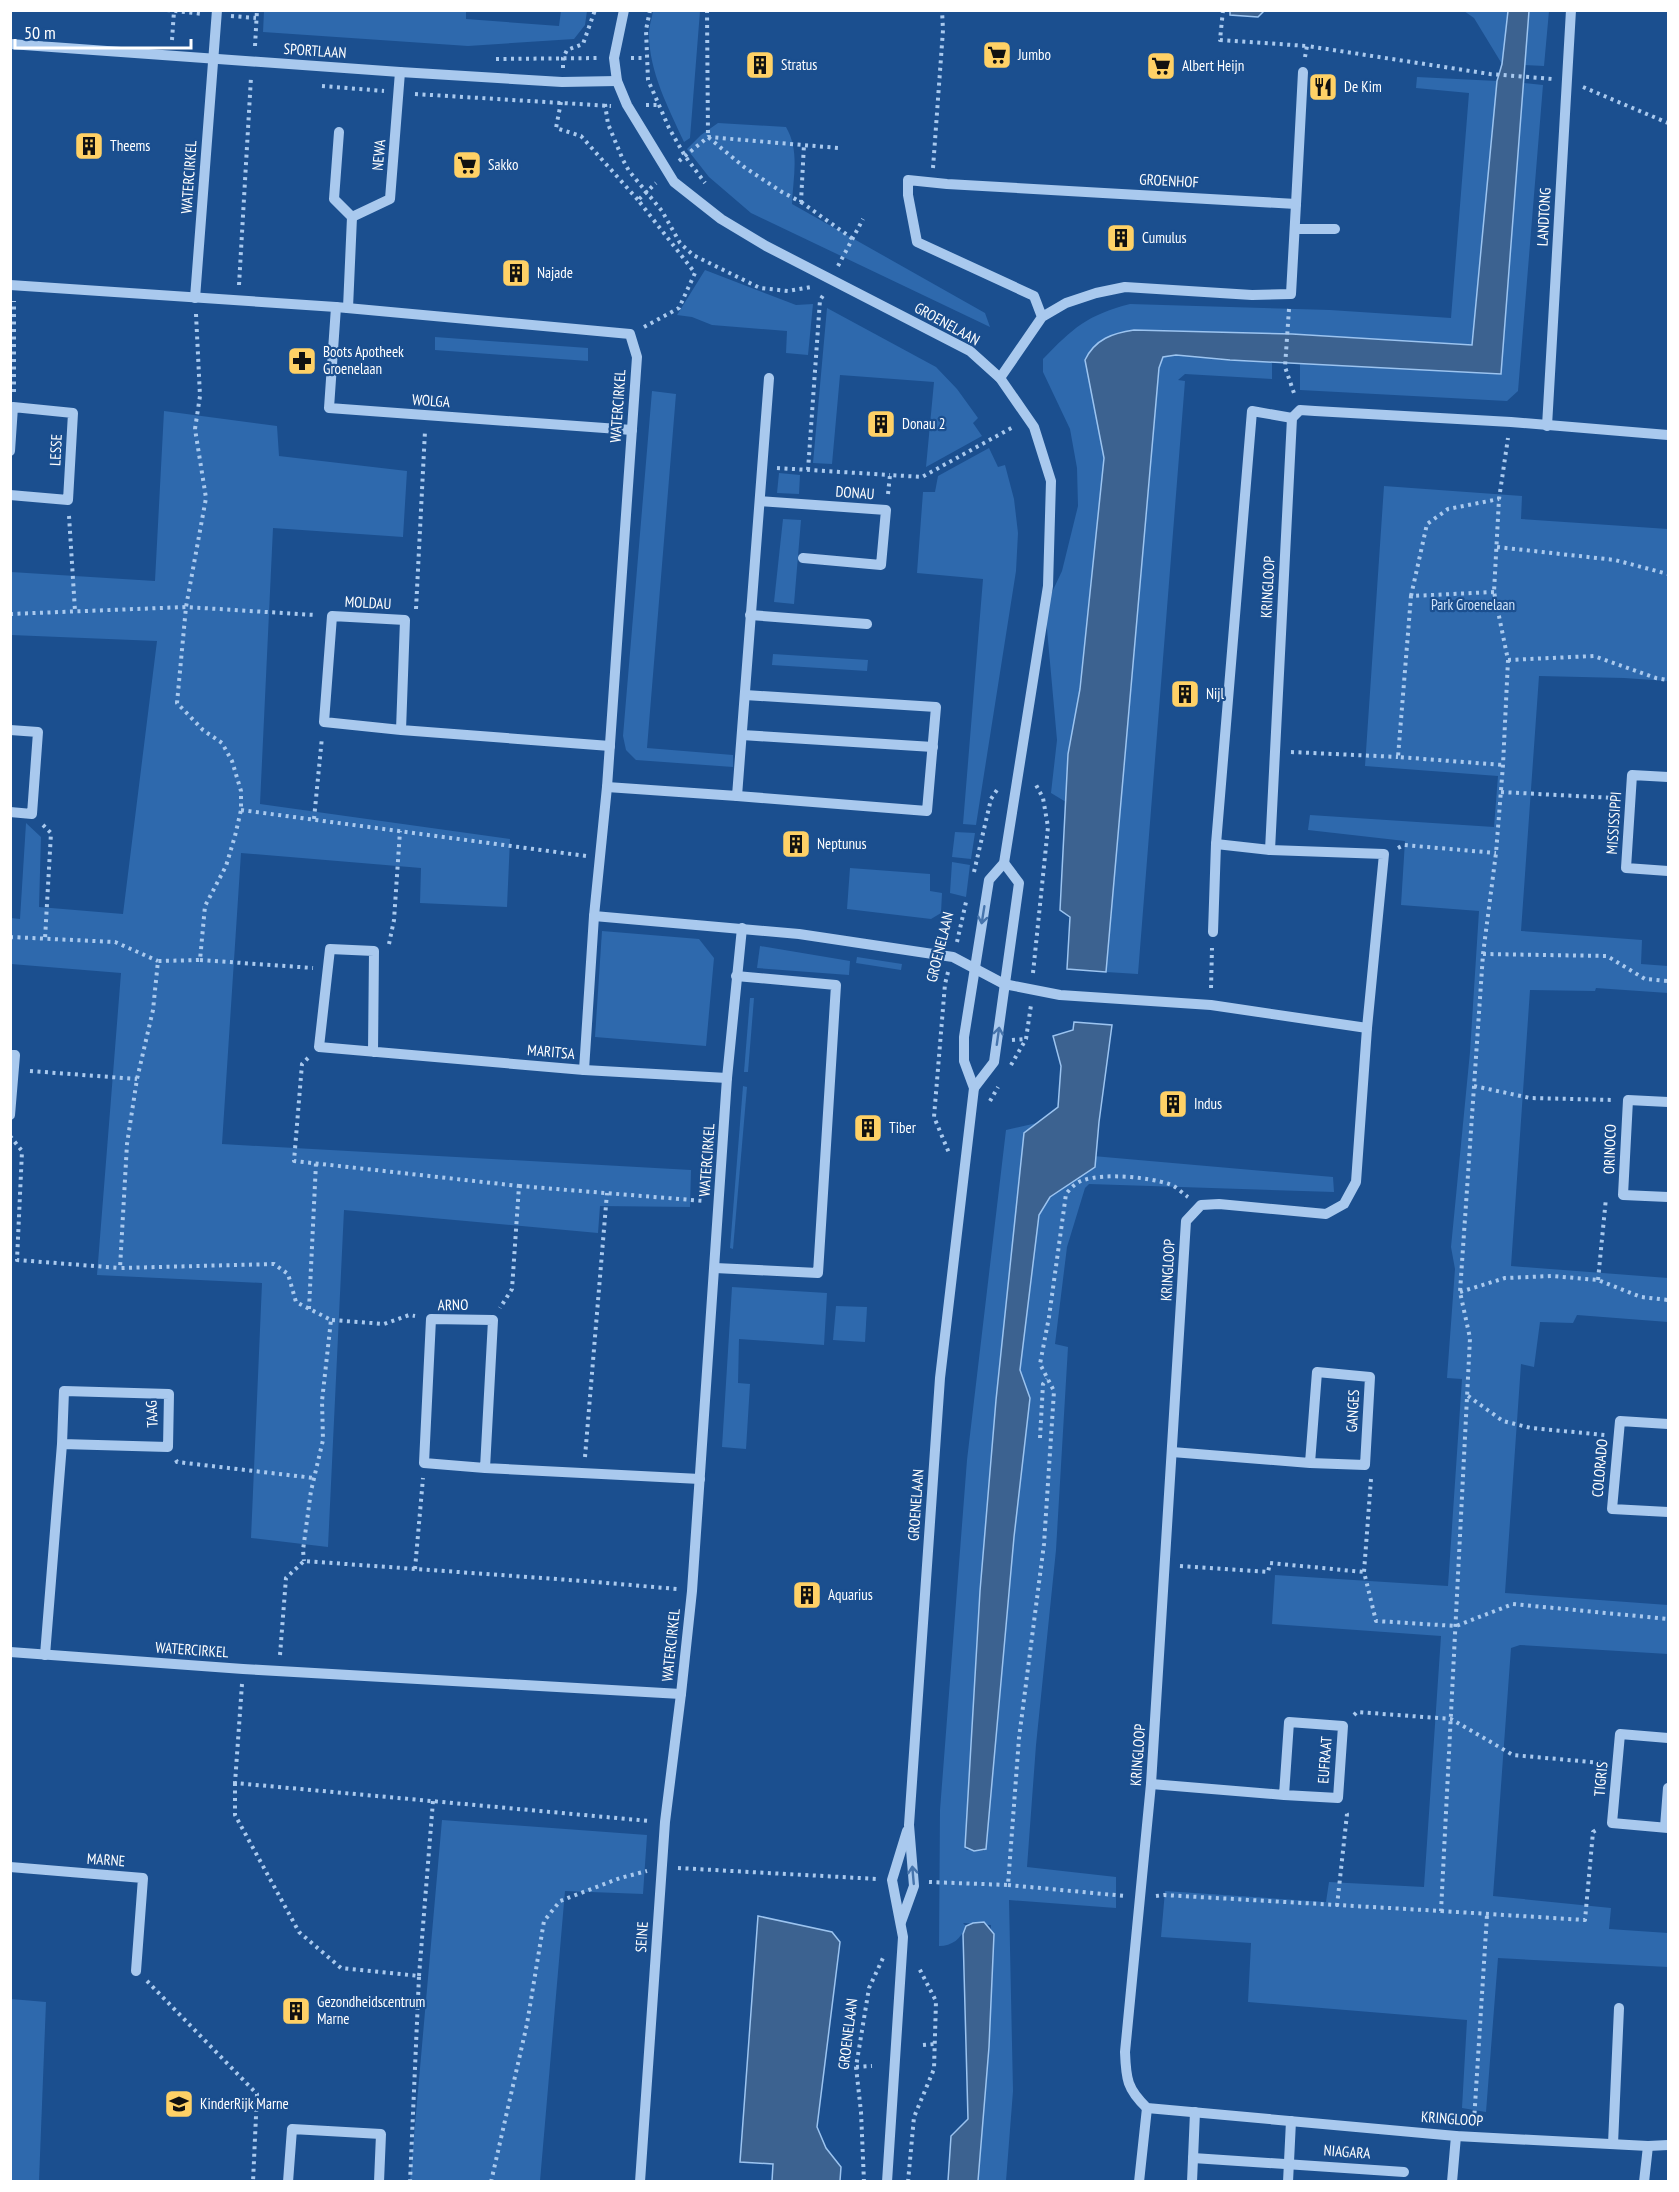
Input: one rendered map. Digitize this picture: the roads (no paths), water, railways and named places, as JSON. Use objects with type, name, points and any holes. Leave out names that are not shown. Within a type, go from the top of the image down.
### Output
[{"type":"street","name":"WATERCIRKEL","points":[[195,298],[217,10]]},
{"type":"street","name":"GROENELAAN","points":[[624,10],[614,58],[617,81],[627,105],[674,182],[721,219],[766,246],[970,351],[1000,378],[1034,427],[1051,481],[1048,586],[1004,863],[989,880],[964,1037],[963,1061],[974,1088],[940,1378],[909,1825],[914,1886],[901,1922]]},
{"type":"street","name":"LANDTONG","points":[[1547,426],[1572,10]]},
{"type":"street","name":"SPORTLAAN","points":[[10,44],[562,82],[617,81]]},
{"type":"street","name":"NEWA","points":[[352,217],[390,199],[400,72]]},
{"type":"street","points":[[1000,378],[1042,317],[1066,303],[1096,292],[1125,287],[1252,295],[1291,294],[1303,72]]},
{"type":"street","points":[[339,132],[334,199],[352,217],[342,308]]},
{"type":"street","name":"GROENHOF","points":[[1042,317],[1035,296],[917,242],[908,195],[908,180],[1296,204]]},
{"type":"street","points":[[1295,229],[1335,229]]},
{"type":"street","name":"WATERCIRKEL","points":[[12,285],[342,308],[630,334],[637,357],[607,787],[594,916],[584,1070]]},
{"type":"street","name":"WOLGA","points":[[342,308],[329,408],[632,430]]},
{"type":"street","points":[[737,796],[769,378]]},
{"type":"street","name":"LESSE","points":[[10,451],[14,407],[73,413],[68,500],[10,495]]},
{"type":"street","points":[[1213,932],[1216,844],[1252,411],[1511,422],[1668,435]]},
{"type":"street","name":"KRINGLOOP","points":[[1270,850],[1296,414]]},
{"type":"street","name":"DONAU","points":[[760,501],[886,510],[881,565],[803,558]]},
{"type":"street","points":[[750,615],[867,624]]},
{"type":"street","name":"MOLDAU","points":[[332,616],[405,620],[401,730],[324,722],[332,616]]},
{"type":"street","points":[[607,787],[927,811],[936,707],[745,695]]},
{"type":"street","points":[[10,730],[39,732],[32,814],[10,813]]},
{"type":"street","points":[[401,730],[610,746]]},
{"type":"street","points":[[742,735],[933,747]]},
{"type":"street","name":"MISSISSIPPI","points":[[1668,777],[1632,775],[1626,868],[1668,871]]},
{"type":"street","points":[[594,916],[742,927],[799,934],[953,957],[1004,984],[1060,995],[1210,1005],[1367,1028],[1384,854],[1270,850],[1216,844]]},
{"type":"street","points":[[974,1088],[994,1062],[1019,883],[1004,863]]},
{"type":"street","name":"WATERCIRKEL","points":[[10,1652],[243,1669],[681,1694],[692,1591],[728,1078],[742,927]]},
{"type":"street","name":"MARITSA","points":[[373,1052],[374,951],[330,949],[319,1047],[373,1052],[584,1070],[728,1078]]},
{"type":"street","points":[[715,1268],[818,1274],[836,985],[736,976]]},
{"type":"street","name":"KRINGLOOP","points":[[1367,1028],[1356,1182],[1344,1204],[1326,1214],[1219,1204],[1201,1205],[1186,1221],[1151,1785],[1142,1898],[1125,2052],[1126,2076],[1132,2094],[1147,2108],[1455,2136],[1648,2146],[1668,2145]]},
{"type":"street","points":[[10,1055],[15,1055],[10,1115]]},
{"type":"street","name":"ORINOCO","points":[[1668,1102],[1628,1100],[1623,1195],[1668,1197]]},
{"type":"street","name":"ARNO","points":[[431,1319],[493,1320],[485,1468],[424,1463],[431,1319]]},
{"type":"street","name":"GANGES","points":[[1317,1372],[1370,1377],[1365,1465],[1310,1462],[1317,1372]]},
{"type":"street","name":"TAAG","points":[[45,1655],[62,1444],[64,1391],[169,1394],[168,1447],[62,1444]]},
{"type":"street","name":"COLORADO","points":[[1668,1424],[1620,1421],[1612,1509],[1668,1512]]},
{"type":"street","points":[[1172,1452],[1310,1462]]},
{"type":"street","points":[[485,1468],[700,1479]]},
{"type":"street","name":"SEINE","points":[[640,2181],[665,1822],[681,1694]]},
{"type":"street","name":"EUFRAAT","points":[[1151,1785],[1284,1795],[1338,1798],[1343,1726],[1289,1722],[1284,1795]]},
{"type":"street","name":"TIGRIS","points":[[1668,1738],[1620,1734],[1612,1822],[1667,1827],[1668,1788]]},
{"type":"street","name":"GROENELAAN","points":[[887,2181],[903,1937],[892,1880],[909,1825]]},
{"type":"street","name":"MARNE","points":[[10,1867],[142,1878],[136,1971]]},
{"type":"street","points":[[1613,2144],[1619,2008]]},
{"type":"street","points":[[1138,2181],[1147,2108]]},
{"type":"street","points":[[1192,2181],[1196,2112]]},
{"type":"street","points":[[1288,2181],[1291,2121]]},
{"type":"street","points":[[288,2181],[292,2129],[381,2134],[378,2181]]},
{"type":"street","points":[[1452,2181],[1455,2136]]},
{"type":"street","points":[[1644,2181],[1648,2146]]},
{"type":"street","name":"NIAGARA","points":[[1193,2158],[1404,2172]]},
{"type":"place","name":"Jumbo","points":[[997,55]]},
{"type":"place","name":"Stratus","points":[[760,65]]},
{"type":"place","name":"Albert Heijn","points":[[1161,66]]},
{"type":"place","name":"De Kim","points":[[1323,87]]},
{"type":"place","name":"Theems","points":[[89,146]]},
{"type":"place","name":"Sakko","points":[[467,165]]},
{"type":"place","name":"Cumulus","points":[[1121,238]]},
{"type":"place","name":"Najade","points":[[516,273]]},
{"type":"place","name":"Boots Apotheek Groenelaan","points":[[302,361]]},
{"type":"place","name":"Donau 2","points":[[881,424]]},
{"type":"place","name":"Nijl","points":[[1185,694]]},
{"type":"place","name":"Neptunus","points":[[796,844]]},
{"type":"place","name":"Indus","points":[[1173,1104]]},
{"type":"place","name":"Tiber","points":[[868,1128]]},
{"type":"place","name":"Aquarius","points":[[807,1595]]},
{"type":"place","name":"Gezondheidscentrum Marne","points":[[296,2011]]},
{"type":"place","name":"KinderRijk Marne","points":[[179,2104]]},
{"type":"park label","name":"Park Groenelaan","points":[[1473,605]]}]
